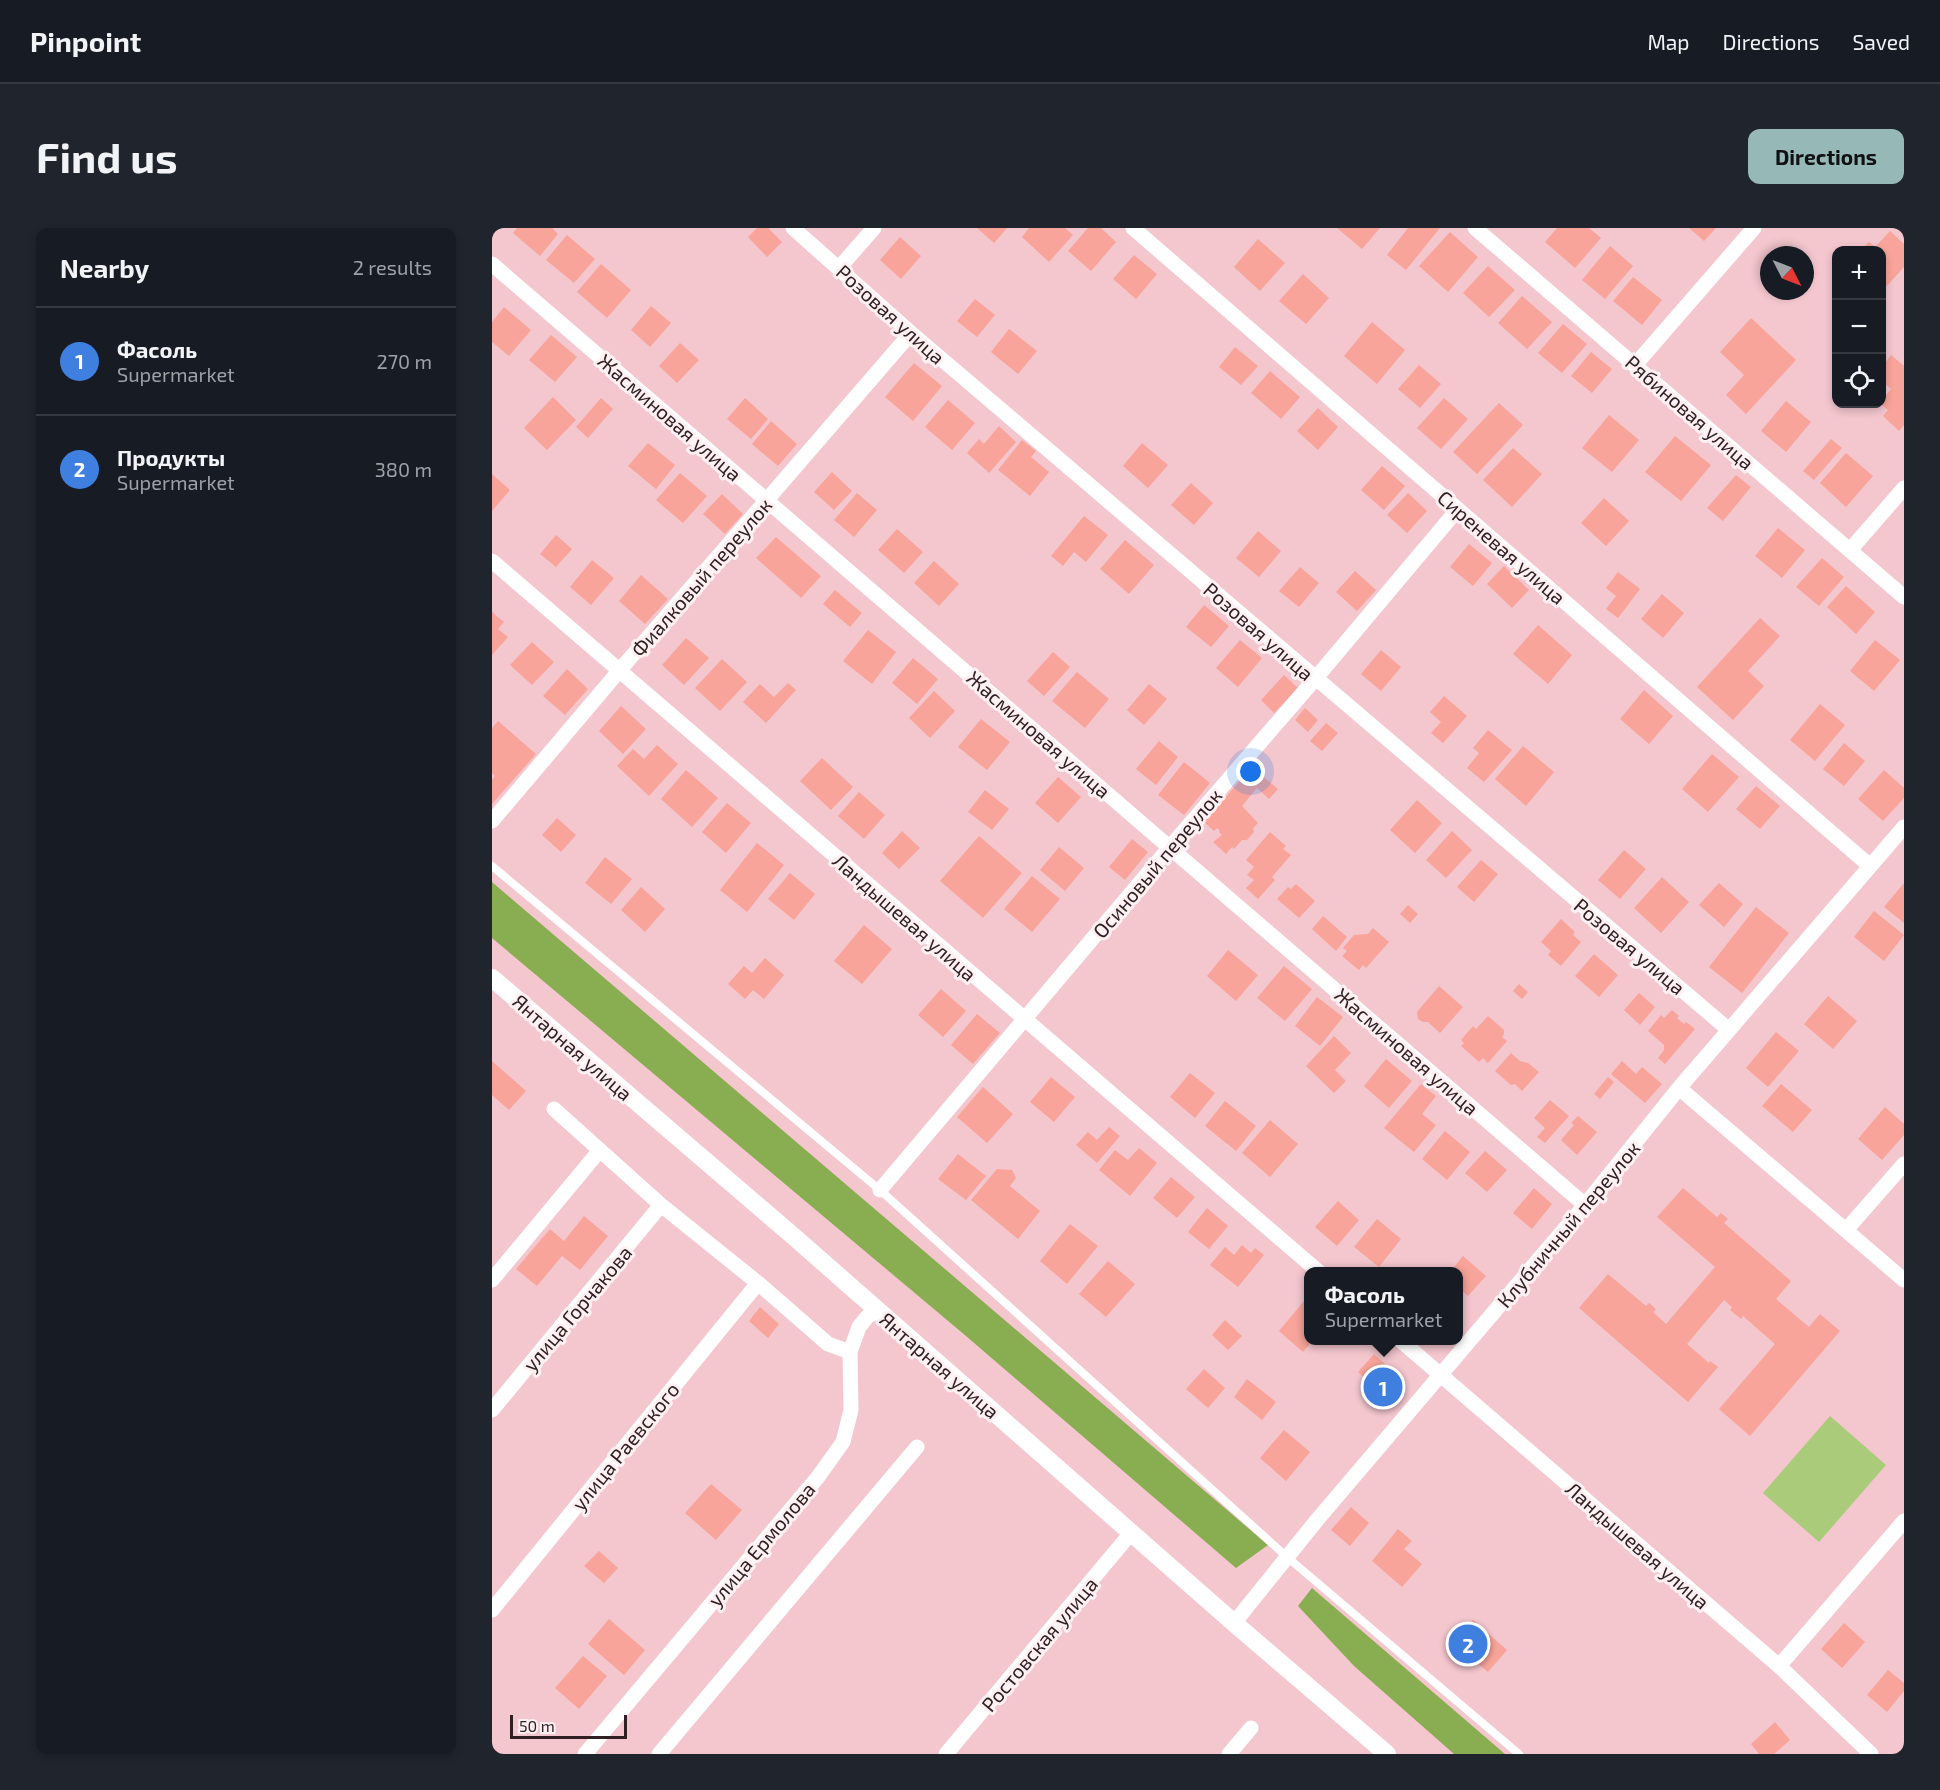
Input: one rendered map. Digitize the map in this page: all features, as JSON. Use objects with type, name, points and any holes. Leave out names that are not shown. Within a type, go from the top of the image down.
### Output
[{"type":"street","name":"Розовая улица","points":[[793,228],[911,333],[1729,1030]]},
{"type":"street","points":[[839,268],[874,228]]},
{"type":"street","name":"Сиреневая улица","points":[[1133,228],[1870,866]]},
{"type":"street","name":"Рябиновая улица","points":[[1475,228],[1904,597]]},
{"type":"street","points":[[1635,365],[1754,228]]},
{"type":"street","name":"Жасминовая улица","points":[[492,264],[1585,1205]]},
{"type":"street","name":"Фиалковый переулок","points":[[492,821],[911,333]]},
{"type":"street","points":[[1850,550],[1904,488]]},
{"type":"street","name":"Осиновый переулок","points":[[880,1190],[1458,509]]},
{"type":"street","name":"Ландышевая улица","points":[[492,561],[1313,1267]]},
{"type":"street","name":"Клубничный переулок","points":[[1234,1623],[1287,1557],[1585,1205],[1679,1088],[1904,827]]},
{"type":"street","name":"Янтарная улица","points":[[492,978],[878,1310],[1234,1623],[1387,1754]]},
{"type":"street","points":[[1679,1088],[1904,1280]]},
{"type":"street","points":[[554,1109],[661,1205],[758,1283],[828,1344],[850,1352]]},
{"type":"street","points":[[492,1280],[600,1150]]},
{"type":"street","points":[[1846,1230],[1904,1164]]},
{"type":"street","name":"улица Горчакова","points":[[492,1410],[661,1205]]},
{"type":"street","name":"улица Раевского","points":[[492,1610],[758,1283]]},
{"type":"street","name":"улица Ермолова","points":[[585,1754],[818,1477],[843,1442],[851,1410],[850,1352],[859,1327],[867,1317],[878,1310]]},
{"type":"street","name":"Ландышевая улица","points":[[1405,1345],[1779,1666],[1871,1754]]},
{"type":"street","points":[[659,1754],[917,1447]]},
{"type":"street","points":[[1779,1666],[1904,1521]]},
{"type":"street","name":"Ростовская улица","points":[[946,1754],[1131,1533]]},
{"type":"street","points":[[1229,1754],[1251,1728]]},
{"type":"lane","points":[[492,866],[880,1190],[1287,1557],[1519,1754]]},
{"type":"green space","points":[[492,882],[1268,1545],[1236,1568],[966,1336],[492,938]]},
{"type":"green space","points":[[1830,1416],[1886,1465],[1819,1542],[1763,1493]]},
{"type":"green space","points":[[1312,1588],[1505,1754],[1454,1754],[1354,1666],[1298,1606]]},
{"type":"building","points":[[517,228],[552,228],[558,234],[540,256],[513,233]]},
{"type":"building","points":[[757,228],[768,228],[782,242],[767,257],[748,237]]},
{"type":"building","points":[[977,228],[1007,228],[994,243]]},
{"type":"building","points":[[1029,228],[1065,228],[1073,235],[1049,262],[1022,237]]},
{"type":"building","points":[[1088,228],[1101,228],[1116,242],[1091,271],[1068,251]]},
{"type":"building","points":[[1337,228],[1380,228],[1362,249]]},
{"type":"building","points":[[1408,228],[1440,228],[1406,270],[1387,255]]},
{"type":"building","points":[[1557,228],[1589,228],[1601,238],[1575,268],[1545,242]]},
{"type":"building","points":[[1689,228],[1716,228],[1704,241]]},
{"type":"building","points":[[1890,231],[1904,244],[1904,267],[1887,286],[1886,246],[1876,246]]},
{"type":"building","points":[[1450,232],[1478,257],[1448,292],[1419,266]]},
{"type":"building","points":[[567,235],[595,259],[574,283],[546,260]]},
{"type":"building","points":[[900,237],[921,256],[901,279],[880,260]]},
{"type":"building","points":[[1258,239],[1285,263],[1260,291],[1234,267]]},
{"type":"building","points":[[1610,246],[1633,266],[1605,299],[1582,280]]},
{"type":"building","points":[[1134,255],[1157,274],[1136,299],[1113,279]]},
{"type":"building","points":[[601,264],[631,290],[607,318],[577,292]]},
{"type":"building","points":[[1488,266],[1515,290],[1489,317],[1463,293]]},
{"type":"building","points":[[1303,274],[1329,298],[1306,324],[1279,301]]},
{"type":"building","points":[[1633,277],[1662,300],[1642,325],[1613,301]]},
{"type":"building","points":[[1522,296],[1552,322],[1527,349],[1498,323]]},
{"type":"building","points":[[975,299],[995,315],[977,337],[957,321]]},
{"type":"building","points":[[651,306],[671,323],[650,347],[631,330]]},
{"type":"building","points":[[504,307],[531,330],[509,356],[492,342],[492,322]]},
{"type":"building","points":[[1751,318],[1796,360],[1746,414],[1726,395],[1744,375],[1720,352]]},
{"type":"building","points":[[1372,322],[1405,350],[1377,384],[1344,356]]},
{"type":"building","points":[[1563,324],[1587,344],[1562,373],[1538,353]]},
{"type":"building","points":[[1009,329],[1037,351],[1018,374],[991,352]]},
{"type":"building","points":[[551,335],[577,357],[555,382],[529,360]]},
{"type":"building","points":[[680,343],[699,360],[677,383],[659,366]]},
{"type":"building","points":[[1235,347],[1258,366],[1241,385],[1219,367]]},
{"type":"building","points":[[1591,352],[1612,369],[1592,393],[1571,376]]},
{"type":"building","points":[[1891,355],[1904,366],[1904,425],[1899,431],[1883,416],[1888,410],[1886,408],[1886,395],[1891,389],[1886,385],[1886,362]]},
{"type":"building","points":[[914,363],[942,386],[913,421],[885,397]]},
{"type":"building","points":[[1419,365],[1441,384],[1420,408],[1398,389]]},
{"type":"building","points":[[1270,371],[1300,397],[1281,419],[1251,393]]},
{"type":"building","points":[[553,397],[576,420],[547,450],[524,428]]},
{"type":"building","points":[[601,398],[613,409],[588,438],[576,427]]},
{"type":"building","points":[[745,398],[768,419],[751,439],[727,419]]},
{"type":"building","points":[[1444,398],[1468,419],[1441,449],[1417,428]]},
{"type":"building","points":[[948,400],[975,423],[952,450],[925,427]]},
{"type":"building","points":[[1786,401],[1811,422],[1786,452],[1761,431]]},
{"type":"building","points":[[1499,403],[1523,425],[1477,474],[1453,452]]},
{"type":"building","points":[[1318,408],[1338,427],[1318,450],[1297,431]]},
{"type":"building","points":[[1609,415],[1639,440],[1612,472],[1582,448]]},
{"type":"building","points":[[771,421],[797,444],[778,466],[752,444]]},
{"type":"building","points":[[999,426],[1016,442],[989,473],[967,453],[979,439],[984,444]]},
{"type":"building","points":[[1675,436],[1711,465],[1681,501],[1645,472]]},
{"type":"building","points":[[1831,439],[1842,448],[1814,480],[1803,471]]},
{"type":"building","points":[[1022,440],[1036,451],[1031,457],[1049,472],[1030,496],[998,470]]},
{"type":"building","points":[[648,443],[675,465],[656,489],[628,466]]},
{"type":"building","points":[[1142,443],[1168,465],[1148,488],[1123,466]]},
{"type":"building","points":[[1513,448],[1542,474],[1512,507],[1483,480]]},
{"type":"building","points":[[1846,453],[1873,476],[1846,507],[1820,483]]},
{"type":"building","points":[[1382,466],[1405,486],[1384,510],[1361,490]]},
{"type":"building","points":[[832,472],[852,491],[834,510],[814,492]]},
{"type":"building","points":[[680,473],[707,496],[683,523],[656,500]]},
{"type":"building","points":[[492,474],[510,490],[492,511]]},
{"type":"building","points":[[1736,475],[1751,487],[1723,521],[1707,508]]},
{"type":"building","points":[[1191,483],[1213,503],[1194,525],[1171,505]]},
{"type":"building","points":[[857,493],[877,510],[854,537],[834,520]]},
{"type":"building","points":[[1408,493],[1427,511],[1407,533],[1387,515]]},
{"type":"building","points":[[722,494],[743,514],[725,534],[703,514]]},
{"type":"building","points":[[1604,498],[1629,521],[1606,546],[1581,523]]},
{"type":"building","points":[[1084,516],[1108,535],[1086,562],[1074,552],[1063,566],[1051,556]]},
{"type":"building","points":[[1778,528],[1805,550],[1782,578],[1755,556]]},
{"type":"building","points":[[897,529],[923,552],[904,573],[878,550]]},
{"type":"building","points":[[1258,531],[1281,551],[1259,577],[1236,558]]},
{"type":"building","points":[[556,535],[572,549],[556,567],[540,554]]},
{"type":"building","points":[[776,537],[821,576],[801,598],[756,558]]},
{"type":"building","points":[[1125,540],[1154,565],[1129,594],[1100,569]]},
{"type":"building","points":[[1469,544],[1492,563],[1473,586],[1450,567]]},
{"type":"building","points":[[1822,558],[1844,577],[1819,606],[1796,587]]},
{"type":"building","points":[[592,560],[614,578],[591,605],[570,587]]},
{"type":"building","points":[[934,561],[959,584],[939,606],[914,583]]},
{"type":"building","points":[[1504,566],[1529,590],[1512,608],[1487,584]]},
{"type":"building","points":[[1300,567],[1319,583],[1299,607],[1279,591]]},
{"type":"building","points":[[1355,571],[1376,590],[1357,611],[1336,592]]},
{"type":"building","points":[[1618,572],[1640,589],[1618,618],[1606,609],[1616,596],[1606,588]]},
{"type":"building","points":[[641,575],[668,599],[645,624],[619,601]]},
{"type":"building","points":[[1846,586],[1875,612],[1856,634],[1827,607]]},
{"type":"building","points":[[835,590],[862,613],[850,627],[823,604]]},
{"type":"building","points":[[1662,594],[1684,613],[1663,638],[1641,619]]},
{"type":"building","points":[[1204,605],[1229,626],[1211,647],[1186,627]]},
{"type":"building","points":[[492,612],[504,622],[498,629],[508,637],[492,655]]},
{"type":"building","points":[[1760,618],[1780,636],[1748,671],[1764,686],[1733,720],[1697,687]]},
{"type":"building","points":[[1538,625],[1572,655],[1548,684],[1513,654]]},
{"type":"building","points":[[868,630],[896,652],[872,684],[843,661]]},
{"type":"building","points":[[686,638],[709,658],[684,685],[662,665]]},
{"type":"building","points":[[1240,640],[1262,658],[1238,687],[1216,668]]},
{"type":"building","points":[[1875,640],[1900,660],[1874,691],[1850,671]]},
{"type":"building","points":[[532,642],[554,662],[532,685],[510,665]]},
{"type":"building","points":[[1381,650],[1401,667],[1381,691],[1361,674]]},
{"type":"building","points":[[1053,652],[1070,667],[1044,696],[1027,681]]},
{"type":"building","points":[[913,658],[938,679],[917,704],[892,683]]},
{"type":"building","points":[[722,659],[747,682],[720,711],[695,688]]},
{"type":"building","points":[[567,669],[588,689],[565,715],[543,696]]},
{"type":"building","points":[[1077,672],[1109,699],[1085,728],[1052,701]]},
{"type":"building","points":[[1284,675],[1298,688],[1274,713],[1261,700]]},
{"type":"building","points":[[788,683],[796,690],[766,723],[743,702],[760,684],[774,697]]},
{"type":"building","points":[[1149,684],[1167,699],[1144,725],[1127,710]]},
{"type":"building","points":[[1644,690],[1673,716],[1649,744],[1620,719]]},
{"type":"building","points":[[934,691],[955,711],[930,738],[909,718]]},
{"type":"building","points":[[1444,696],[1467,716],[1443,743],[1431,733],[1441,722],[1430,712]]},
{"type":"building","points":[[1820,704],[1845,725],[1815,761],[1790,740]]},
{"type":"building","points":[[621,706],[646,729],[623,754],[599,731]]},
{"type":"building","points":[[1305,708],[1318,720],[1308,732],[1295,720]]},
{"type":"building","points":[[981,719],[1010,742],[987,770],[958,747]]},
{"type":"building","points":[[498,721],[536,754],[492,804],[492,780],[495,776],[492,773],[492,728]]},
{"type":"building","points":[[1326,723],[1338,733],[1322,751],[1310,741]]},
{"type":"building","points":[[1488,730],[1512,750],[1484,782],[1467,768],[1479,753],[1473,748]]},
{"type":"building","points":[[1159,741],[1178,757],[1156,785],[1136,769]]},
{"type":"building","points":[[1844,743],[1865,761],[1844,786],[1823,769]]},
{"type":"building","points":[[657,745],[678,764],[649,796],[617,766],[633,749],[644,759]]},
{"type":"building","points":[[1523,746],[1554,772],[1526,806],[1495,779]]},
{"type":"building","points":[[1712,754],[1739,777],[1708,812],[1682,789]]},
{"type":"building","points":[[822,758],[853,787],[831,810],[800,781]]},
{"type":"building","points":[[1184,762],[1210,783],[1184,815],[1158,795]]},
{"type":"building","points":[[1252,767],[1278,789],[1269,799],[1257,788],[1242,806],[1258,823],[1247,840],[1242,840],[1226,854],[1213,842],[1222,835],[1220,831],[1217,828],[1214,831],[1204,822]]},
{"type":"building","points":[[686,770],[718,798],[692,827],[661,799]]},
{"type":"building","points":[[1884,770],[1904,788],[1904,798],[1883,821],[1858,799]]},
{"type":"building","points":[[1058,777],[1081,797],[1058,823],[1035,803]]},
{"type":"building","points":[[1756,786],[1780,806],[1760,829],[1736,809]]},
{"type":"building","points":[[985,790],[1009,809],[992,830],[968,812]]},
{"type":"building","points":[[859,792],[885,815],[864,839],[838,816]]},
{"type":"building","points":[[1417,800],[1442,823],[1415,853],[1390,830]]},
{"type":"building","points":[[727,803],[751,823],[726,853],[702,832]]},
{"type":"building","points":[[557,818],[576,835],[561,852],[542,835]]},
{"type":"building","points":[[902,831],[920,848],[899,869],[882,853]]},
{"type":"building","points":[[1452,831],[1472,850],[1446,878],[1426,860]]},
{"type":"building","points":[[1270,832],[1286,846],[1283,849],[1291,855],[1272,877],[1275,880],[1258,899],[1246,888],[1254,880],[1247,875],[1254,867],[1246,860]]},
{"type":"building","points":[[979,836],[1022,873],[983,918],[940,881]]},
{"type":"building","points":[[1132,839],[1148,852],[1125,880],[1109,867]]},
{"type":"building","points":[[757,843],[784,865],[747,912],[720,890]]},
{"type":"building","points":[[1059,847],[1084,868],[1065,891],[1040,870]]},
{"type":"building","points":[[1624,850],[1646,869],[1620,899],[1598,880]]},
{"type":"building","points":[[605,857],[632,879],[611,904],[585,883]]},
{"type":"building","points":[[1481,860],[1498,874],[1474,902],[1457,887]]},
{"type":"building","points":[[790,873],[815,894],[794,920],[768,899]]},
{"type":"building","points":[[1032,876],[1060,899],[1032,932],[1004,909]]},
{"type":"building","points":[[1662,877],[1689,902],[1661,933],[1634,908]]},
{"type":"building","points":[[1719,883],[1743,904],[1724,927],[1699,905]]},
{"type":"building","points":[[1904,883],[1904,923],[1884,907]]},
{"type":"building","points":[[1296,884],[1315,901],[1299,918],[1277,899],[1288,887],[1291,889]]},
{"type":"building","points":[[641,887],[665,909],[645,932],[621,910]]},
{"type":"building","points":[[1408,905],[1418,914],[1410,923],[1400,914]]},
{"type":"building","points":[[1756,907],[1789,933],[1742,993],[1709,967]]},
{"type":"building","points":[[1874,911],[1904,935],[1884,961],[1854,937]]},
{"type":"building","points":[[1323,916],[1347,937],[1336,951],[1312,929]]},
{"type":"building","points":[[1561,919],[1575,932],[1573,935],[1581,942],[1561,966],[1548,955],[1551,951],[1541,942]]},
{"type":"building","points":[[864,925],[892,949],[862,984],[834,961]]},
{"type":"building","points":[[1373,928],[1389,942],[1366,968],[1363,965],[1359,970],[1342,956],[1347,951],[1343,948],[1354,935],[1368,934]]},
{"type":"building","points":[[1228,950],[1258,975],[1236,1001],[1207,976]]},
{"type":"building","points":[[1594,954],[1618,975],[1599,997],[1575,976]]},
{"type":"building","points":[[765,958],[784,975],[764,999],[753,990],[745,999],[728,984],[744,966],[752,973]]},
{"type":"building","points":[[1284,966],[1312,989],[1285,1021],[1257,998]]},
{"type":"building","points":[[1519,984],[1528,992],[1522,999],[1513,991]]},
{"type":"building","points":[[1439,986],[1463,1007],[1440,1033],[1428,1022],[1418,1019],[1417,1012]]},
{"type":"building","points":[[941,989],[966,1011],[943,1037],[918,1015]]},
{"type":"building","points":[[1639,993],[1655,1007],[1640,1025],[1624,1010]]},
{"type":"building","points":[[1828,996],[1857,1021],[1833,1049],[1804,1024]]},
{"type":"building","points":[[1317,997],[1343,1017],[1320,1046],[1295,1026]]},
{"type":"building","points":[[1672,1010],[1684,1024],[1686,1022],[1695,1029],[1665,1064],[1658,1058],[1664,1050],[1664,1045],[1648,1031],[1661,1015],[1664,1018]]},
{"type":"building","points":[[977,1014],[1000,1033],[973,1064],[951,1045]]},
{"type":"building","points":[[1488,1016],[1504,1030],[1502,1037],[1507,1041],[1488,1063],[1483,1058],[1479,1062],[1461,1046],[1464,1043],[1461,1040],[1473,1026],[1476,1029]]},
{"type":"building","points":[[1776,1032],[1799,1051],[1768,1087],[1746,1068]]},
{"type":"building","points":[[1334,1036],[1351,1053],[1335,1070],[1346,1081],[1334,1093],[1306,1066]]},
{"type":"building","points":[[1511,1053],[1539,1072],[1522,1091],[1495,1071]]},
{"type":"building","points":[[1386,1059],[1412,1081],[1389,1108],[1364,1086]]},
{"type":"building","points":[[492,1061],[526,1091],[509,1110],[492,1095]]},
{"type":"building","points":[[1622,1061],[1636,1074],[1642,1067],[1662,1084],[1645,1103],[1611,1074]]},
{"type":"building","points":[[1190,1073],[1215,1093],[1195,1118],[1170,1097]]},
{"type":"building","points":[[1051,1077],[1075,1097],[1054,1122],[1030,1102]]},
{"type":"building","points":[[1608,1077],[1614,1082],[1600,1099],[1594,1094]]},
{"type":"building","points":[[1421,1084],[1436,1096],[1422,1114],[1436,1125],[1414,1152],[1384,1128]]},
{"type":"building","points":[[1781,1084],[1812,1110],[1793,1132],[1762,1106]]},
{"type":"building","points":[[983,1087],[1013,1114],[987,1143],[957,1117]]},
{"type":"building","points":[[1550,1100],[1569,1116],[1545,1143],[1537,1137],[1545,1128],[1534,1118]]},
{"type":"building","points":[[1225,1101],[1256,1126],[1236,1151],[1205,1126]]},
{"type":"building","points":[[1885,1107],[1904,1124],[1904,1135],[1882,1160],[1858,1139]]},
{"type":"building","points":[[1578,1116],[1597,1132],[1577,1155],[1561,1140],[1574,1125],[1571,1123]]},
{"type":"building","points":[[1270,1120],[1298,1144],[1270,1177],[1242,1153]]},
{"type":"building","points":[[1109,1127],[1120,1136],[1097,1163],[1076,1145],[1088,1132],[1097,1140]]},
{"type":"building","points":[[1445,1131],[1470,1152],[1447,1180],[1422,1159]]},
{"type":"building","points":[[1139,1148],[1157,1163],[1130,1196],[1099,1170],[1115,1150],[1128,1160]]},
{"type":"building","points":[[1485,1151],[1507,1170],[1487,1192],[1465,1173]]},
{"type":"building","points":[[958,1154],[986,1176],[966,1200],[938,1179]]},
{"type":"building","points":[[997,1169],[1012,1170],[1016,1178],[1010,1186],[1040,1211],[1018,1239],[971,1200]]},
{"type":"building","points":[[1171,1177],[1195,1197],[1177,1218],[1153,1198]]},
{"type":"building","points":[[1534,1188],[1552,1204],[1532,1229],[1513,1213]]},
{"type":"building","points":[[1683,1188],[1717,1217],[1721,1213],[1728,1219],[1724,1223],[1791,1281],[1776,1299],[1809,1327],[1820,1314],[1840,1331],[1750,1436],[1719,1409],[1775,1344],[1743,1316],[1741,1319],[1730,1310],[1732,1307],[1724,1300],[1687,1344],[1709,1363],[1710,1361],[1718,1367],[1688,1402],[1579,1308],[1608,1274],[1646,1306],[1649,1303],[1656,1309],[1653,1312],[1666,1324],[1715,1267],[1657,1217]]},
{"type":"building","points":[[1338,1201],[1359,1220],[1337,1246],[1315,1227]]},
{"type":"building","points":[[1207,1208],[1228,1226],[1209,1249],[1188,1232]]},
{"type":"building","points":[[584,1216],[608,1236],[580,1270],[562,1256],[537,1286],[516,1269],[550,1229],[564,1241]]},
{"type":"building","points":[[1377,1219],[1401,1239],[1379,1267],[1354,1247]]},
{"type":"building","points":[[1070,1224],[1098,1246],[1067,1284],[1040,1261]]},
{"type":"building","points":[[1242,1245],[1251,1253],[1255,1248],[1264,1255],[1238,1287],[1210,1265],[1225,1247],[1234,1255]]},
{"type":"building","points":[[1463,1256],[1486,1276],[1468,1296],[1463,1292],[1463,1267],[1454,1267]]},
{"type":"building","points":[[1108,1261],[1135,1284],[1106,1317],[1079,1294]]},
{"type":"building","points":[[1304,1301],[1304,1345],[1309,1345],[1303,1352],[1279,1331]]},
{"type":"building","points":[[760,1307],[779,1324],[768,1338],[749,1321]]},
{"type":"building","points":[[1225,1320],[1242,1336],[1228,1350],[1212,1335]]},
{"type":"building","points":[[1374,1354],[1398,1376],[1382,1394],[1358,1372]]},
{"type":"building","points":[[1204,1369],[1225,1388],[1208,1408],[1186,1389]]},
{"type":"building","points":[[1247,1379],[1276,1402],[1262,1420],[1234,1397]]},
{"type":"building","points":[[1284,1430],[1310,1452],[1286,1481],[1260,1458]]},
{"type":"building","points":[[711,1484],[742,1510],[716,1540],[685,1513]]},
{"type":"building","points":[[1351,1507],[1369,1523],[1350,1546],[1331,1530]]},
{"type":"building","points":[[1398,1529],[1412,1541],[1404,1549],[1422,1564],[1402,1587],[1372,1561]]},
{"type":"building","points":[[599,1551],[618,1568],[604,1583],[584,1566]]},
{"type":"building","points":[[609,1619],[645,1650],[624,1675],[588,1644]]},
{"type":"building","points":[[1473,1620],[1507,1650],[1488,1672],[1453,1643]]},
{"type":"building","points":[[1844,1623],[1865,1642],[1842,1668],[1821,1649]]},
{"type":"building","points":[[583,1656],[607,1676],[579,1709],[555,1688]]},
{"type":"building","points":[[1888,1670],[1904,1683],[1904,1691],[1887,1712],[1867,1695]]},
{"type":"building","points":[[1775,1722],[1790,1740],[1774,1754],[1759,1754],[1751,1744]]},
{"type":"place","name":"Фасоль","points":[[1383,1387]]},
{"type":"place","name":"Продукты","points":[[1468,1644]]}]
